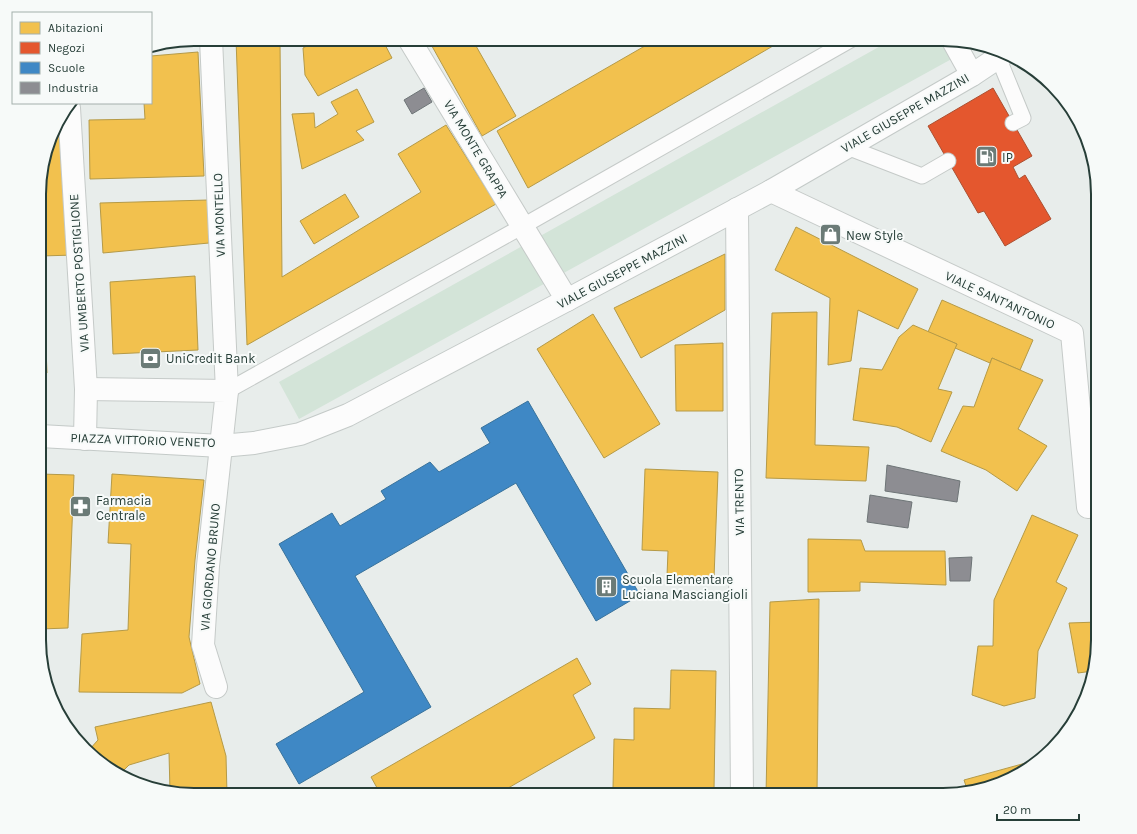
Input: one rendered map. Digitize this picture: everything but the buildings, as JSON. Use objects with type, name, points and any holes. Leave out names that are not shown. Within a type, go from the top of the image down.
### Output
[{"type":"street","name":"VIA MONTELLO","points":[[211,46],[227,391]]},
{"type":"street","name":"VIA MONTE GRAPPA","points":[[413,46],[567,300]]},
{"type":"street","points":[[956,46],[972,75]]},
{"type":"street","name":"VIALE GIUSEPPE MAZZINI","points":[[221,446],[254,443],[300,434],[348,415],[771,191],[972,75],[999,57]]},
{"type":"street","name":"VIA UMBERTO POSTIGLIONE","points":[[69,115],[86,389],[85,439]]},
{"type":"street","name":"VIALE SANT'ANTONIO","points":[[771,191],[1072,333],[1088,507]]},
{"type":"street","name":"VIA TRENTO","points":[[737,209],[742,788]]},
{"type":"street","points":[[86,389],[227,391]]},
{"type":"street","name":"PIAZZA VITTORIO VENETO","points":[[46,436],[221,446],[227,391]]},
{"type":"street","name":"VIA GIORDANO BRUNO","points":[[216,687],[203,645],[208,566],[221,446]]},
{"type":"lane","points":[[227,391],[523,226],[840,46]]},
{"type":"lane","points":[[1003,59],[1023,118],[1013,123]]},
{"type":"lane","points":[[847,147],[922,176],[948,161]]},
{"type":"green space","points":[[880,46],[952,46],[970,49],[299,419],[279,382]]},
{"type":"place","name":"IP","points":[[987,157]]},
{"type":"place","name":"New Style","points":[[830,235]]},
{"type":"place","name":"UniCredit Bank","points":[[151,358]]},
{"type":"place","name":"Farmacia Centrale","points":[[81,507]]},
{"type":"place","name":"Scuola Elementare Luciana Masciangioli","points":[[606,586]]}]
